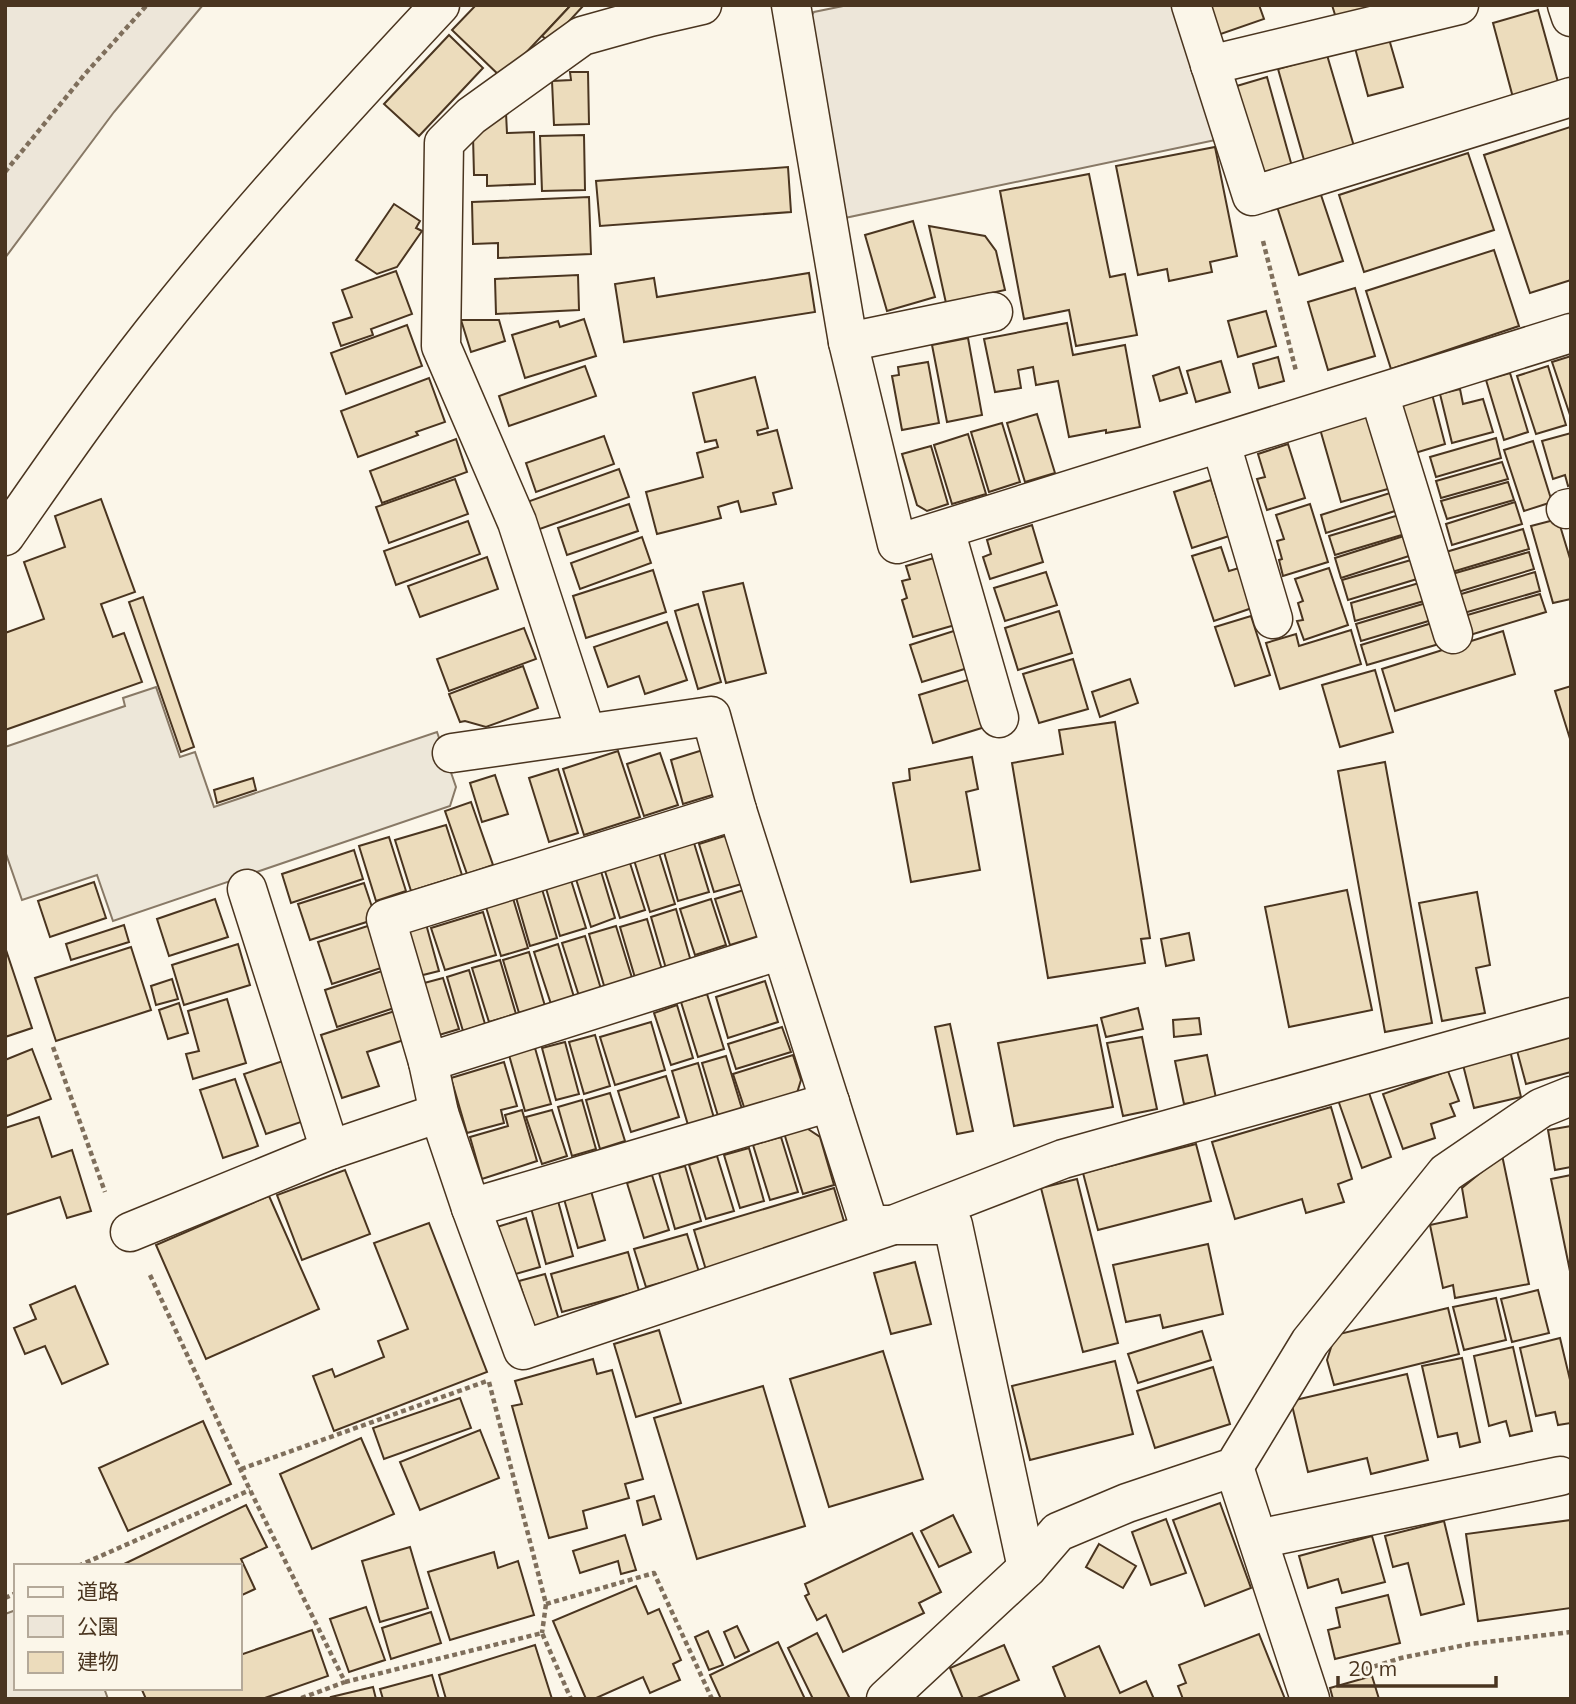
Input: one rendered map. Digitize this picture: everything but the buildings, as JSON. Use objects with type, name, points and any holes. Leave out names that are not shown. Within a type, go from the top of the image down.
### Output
[{"type":"street","points":[[5,536],[74,436],[153,332],[253,212],[440,5]]},
{"type":"street","points":[[586,733],[517,522],[441,346],[444,142],[471,116],[582,36],[702,5]]},
{"type":"street","points":[[791,5],[848,342],[897,544],[1571,334]]},
{"type":"street","points":[[1191,5],[1252,196],[1571,97]]},
{"type":"street","points":[[1210,65],[1459,5]]},
{"type":"street","points":[[1567,5],[1571,16]]},
{"type":"street","points":[[848,342],[993,312]]},
{"type":"street","points":[[1379,394],[1453,634]]},
{"type":"street","points":[[1221,444],[1273,619]]},
{"type":"street","points":[[945,530],[999,718]]},
{"type":"street","points":[[452,753],[711,716],[737,810],[869,1225],[953,1226],[1027,1568]]},
{"type":"street","points":[[737,810],[386,919],[428,1062],[439,1113],[523,1350],[890,1226],[1063,1159],[1571,1017]]},
{"type":"street","points":[[247,888],[330,1150]]},
{"type":"street","points":[[428,1062],[781,950]]},
{"type":"street","points":[[886,1699],[1027,1568],[1058,1532],[1127,1503],[1234,1466],[1310,1342],[1446,1173],[1541,1108],[1571,1096]]},
{"type":"street","points":[[471,1208],[830,1102]]},
{"type":"street","points":[[130,1232],[330,1150],[439,1113]]},
{"type":"street","points":[[1234,1466],[1308,1693]]},
{"type":"street","points":[[1258,1539],[1560,1476]]},
{"type":"path","points":[[5,172],[85,74],[147,5]]},
{"type":"path","points":[[1252,196],[1308,417]]},
{"type":"path","points":[[53,1047],[114,1217],[130,1232],[250,1490],[345,1682]]},
{"type":"path","points":[[241,1469],[488,1381],[523,1350]]},
{"type":"path","points":[[488,1381],[546,1604],[542,1633],[571,1699]]},
{"type":"path","points":[[83,1564],[250,1490]]},
{"type":"path","points":[[546,1604],[654,1573],[712,1699]]},
{"type":"path","points":[[1308,1693],[1401,1658],[1470,1644],[1571,1632]]},
{"type":"path","points":[[299,1699],[315,1696],[345,1682],[542,1633]]},
{"type":"green space","points":[[5,5],[203,5],[114,112],[5,258]]},
{"type":"green space","points":[[848,5],[1183,5],[1225,138],[840,219],[808,21],[814,12]]},
{"type":"green space","points":[[14,1611],[14,1690],[105,1690],[108,1699],[5,1699],[5,1614]]},
{"type":"shaded area","points":[[156,687],[180,757],[195,752],[214,807],[437,732],[456,787],[450,806],[113,921],[97,875],[22,900],[5,851],[5,747],[125,706],[123,698]]}]
